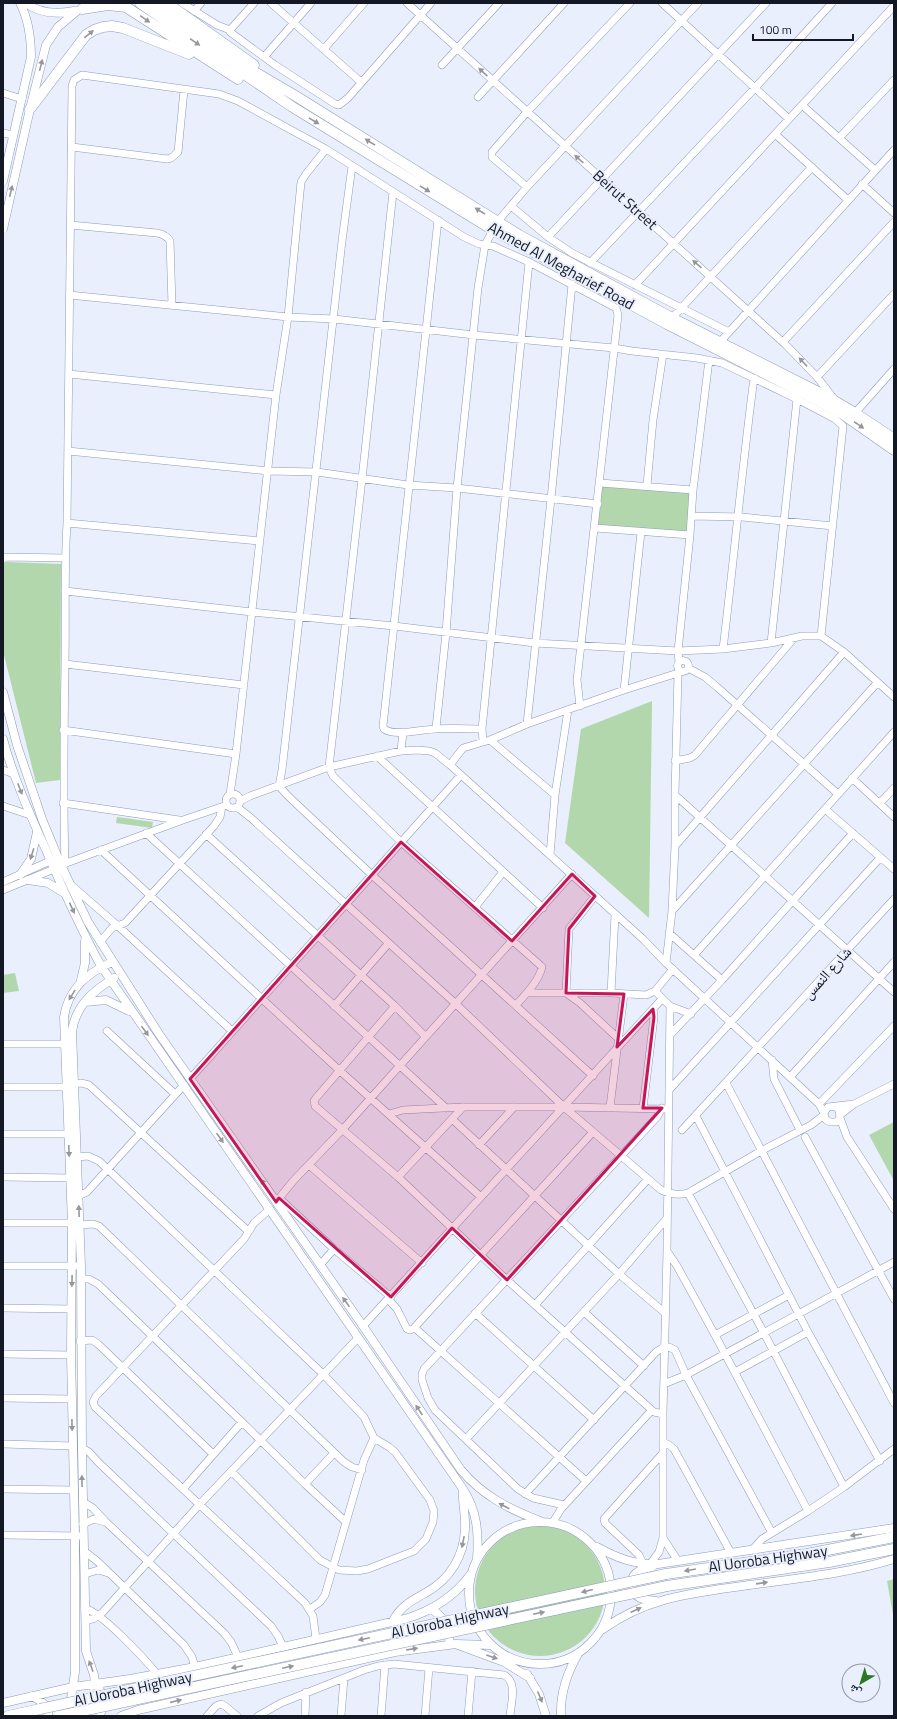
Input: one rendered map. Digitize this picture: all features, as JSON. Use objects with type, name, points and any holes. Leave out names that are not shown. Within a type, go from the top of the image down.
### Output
[{"type":"highway","points":[[140,3],[237,66]]},
{"type":"highway","points":[[154,3],[237,66]]},
{"type":"highway","points":[[167,3],[238,52],[294,95]]},
{"type":"highway","points":[[79,10],[108,5],[126,7],[256,90],[291,106]]},
{"type":"highway","points":[[30,109],[83,39],[94,30],[103,27],[112,26],[123,28],[210,62]]},
{"type":"highway","name":"Ahmed Al Megharief Road","points":[[237,66],[294,95],[495,226],[837,402],[855,412],[893,438]]},
{"type":"highway","name":"Ahmed Al Megharief Road","points":[[237,66],[291,106],[495,226],[667,324],[841,413],[894,450]]},
{"type":"highway","name":"Al Uoroba Highway","points":[[8,1716],[44,1712],[666,1574],[807,1554],[894,1537]]},
{"type":"highway","name":"Al Uoroba Highway","points":[[58,1716],[667,1586],[829,1562],[894,1549]]},
{"type":"main road","points":[[3,181],[28,73],[31,42],[28,25],[20,3]]},
{"type":"main road","points":[[26,3],[44,12],[61,14],[79,10],[94,3]]},
{"type":"main road","points":[[3,229],[46,45],[58,28],[79,10]]},
{"type":"main road","points":[[3,692],[27,776],[60,866],[78,904],[120,975],[190,1079],[278,1200],[320,1265],[449,1454],[467,1477],[480,1490],[513,1510],[540,1521]]},
{"type":"main road","points":[[3,738],[14,774],[50,861],[60,866]]},
{"type":"main road","points":[[20,874],[31,859],[37,831]]},
{"type":"main road","points":[[60,866],[65,894],[85,936],[110,981],[270,1209],[471,1502],[477,1524],[477,1558]]},
{"type":"main road","points":[[28,880],[48,883],[65,894]]},
{"type":"main road","points":[[81,981],[86,959],[85,936]]},
{"type":"main road","points":[[71,1086],[65,1044],[65,1008],[81,981],[101,966],[112,962]]},
{"type":"main road","points":[[100,1716],[102,1708],[101,1692],[95,1683],[94,1675],[86,1652],[80,1341],[81,1266],[70,1178],[72,1134],[71,1086],[73,1025],[78,1011],[93,993],[120,975]]},
{"type":"main road","points":[[84,1002],[106,1000],[117,1004],[133,1014]]},
{"type":"main road","points":[[70,1716],[75,1672],[75,1536],[71,1399],[71,1309],[72,1266],[78,1196],[77,1157],[72,1134]]},
{"type":"main road","points":[[393,1621],[402,1608],[436,1586],[456,1563],[462,1550],[465,1536],[463,1489]]},
{"type":"main road","points":[[546,1716],[539,1694],[530,1678],[513,1659],[491,1645],[480,1632],[470,1608],[468,1591],[471,1574],[477,1558],[487,1545],[503,1531],[523,1523],[540,1521],[553,1522],[575,1530],[593,1545],[621,1559],[650,1564],[894,1528]]},
{"type":"main road","points":[[513,1659],[529,1663],[546,1664],[563,1661],[592,1643],[602,1629],[610,1606],[611,1586],[606,1566],[593,1545]]},
{"type":"main road","points":[[602,1629],[628,1613],[657,1601],[684,1594],[848,1570],[894,1559]]},
{"type":"main road","points":[[650,1564],[637,1572],[632,1582],[632,1590],[637,1596],[643,1599],[657,1601]]},
{"type":"main road","name":"Al Uoroba Highway","points":[[3,1703],[73,1687],[130,1679],[238,1657],[414,1616],[431,1609],[452,1594],[471,1574]]},
{"type":"main road","points":[[431,1609],[440,1615],[446,1624],[452,1644],[504,1662],[530,1678]]},
{"type":"main road","name":"Al Uoroba Highway","points":[[121,1716],[138,1710],[388,1654],[452,1644],[491,1645]]},
{"type":"main road","points":[[561,1716],[562,1697],[565,1682],[578,1653]]},
{"type":"main road","points":[[130,1679],[126,1688],[126,1699],[138,1710]]},
{"type":"main road","points":[[32,1696],[46,1705],[48,1711],[44,1712]]},
{"type":"street","points":[[182,3],[217,25],[230,30],[230,32],[264,57],[335,104],[339,105],[431,3]]},
{"type":"street","points":[[194,11],[201,3]]},
{"type":"street","points":[[230,30],[254,3]]},
{"type":"street","points":[[271,3],[361,82]]},
{"type":"street","points":[[264,57],[311,3]]},
{"type":"street","points":[[324,49],[364,3]]},
{"type":"street","name":"Beirut Street","points":[[407,3],[783,342],[837,402]]},
{"type":"street","points":[[442,65],[499,3]]},
{"type":"street","points":[[478,97],[564,3]]},
{"type":"street","points":[[527,187],[492,157],[491,154],[527,112],[630,3]]},
{"type":"street","points":[[662,3],[789,119]]},
{"type":"street","points":[[436,728],[446,633],[457,488],[478,288],[485,245],[495,226],[527,187],[698,3]]},
{"type":"street","points":[[548,237],[766,3]]},
{"type":"street","points":[[590,263],[637,211],[755,88],[832,3]]},
{"type":"street","points":[[635,285],[894,6]]},
{"type":"street","points":[[60,866],[63,803],[72,86],[74,80],[78,77],[90,75],[218,94],[234,99],[277,121],[326,149],[464,237],[485,245],[493,246],[529,262],[616,308],[618,315],[609,382],[598,504],[585,600],[582,644],[577,680],[580,706]]},
{"type":"street","points":[[839,138],[894,80]]},
{"type":"street","points":[[72,146],[167,159],[172,158],[178,152],[184,90]]},
{"type":"street","points":[[3,93],[22,99]]},
{"type":"street","points":[[802,105],[875,170]]},
{"type":"street","points":[[3,133],[13,135]]},
{"type":"street","points":[[775,134],[848,200]]},
{"type":"street","points":[[100,942],[112,928],[125,923],[206,834],[220,817],[226,799],[230,794],[269,471],[276,396],[288,317],[302,182],[306,174],[326,149]]},
{"type":"street","points":[[720,342],[894,150]]},
{"type":"street","points":[[279,786],[301,617],[352,166]]},
{"type":"street","points":[[672,318],[812,167]]},
{"type":"street","points":[[862,184],[894,213]]},
{"type":"street","points":[[393,192],[380,324],[329,767],[333,776],[401,842],[542,967],[527,993],[516,1005]]},
{"type":"street","points":[[511,206],[548,237],[590,263],[728,332]]},
{"type":"street","points":[[438,220],[383,726],[388,732],[403,732],[436,728],[482,728]]},
{"type":"street","points":[[783,342],[894,222]]},
{"type":"street","points":[[70,224],[157,233],[168,238],[170,241],[172,305]]},
{"type":"street","points":[[529,262],[482,728],[486,741],[555,795]]},
{"type":"street","points":[[526,724],[552,499],[572,284]]},
{"type":"street","points":[[816,377],[894,294]]},
{"type":"street","points":[[70,295],[288,317],[334,319],[474,335],[522,338],[663,354],[722,363],[797,399],[843,426],[821,636]]},
{"type":"street","points":[[647,486],[653,420],[663,354]]},
{"type":"street","points":[[666,963],[672,911],[676,846],[675,761],[679,672],[677,667],[678,650],[692,516],[693,490],[709,360]]},
{"type":"street","points":[[855,412],[894,369]]},
{"type":"street","points":[[68,374],[276,396]]},
{"type":"street","points":[[723,649],[754,378]]},
{"type":"street","points":[[771,643],[797,399]]},
{"type":"street","points":[[68,451],[269,471],[317,472],[408,485],[457,488],[598,504]]},
{"type":"street","points":[[600,483],[693,490]]},
{"type":"street","points":[[692,516],[739,516],[833,526]]},
{"type":"street","points":[[67,523],[260,541]]},
{"type":"street","points":[[595,528],[690,535]]},
{"type":"street","points":[[624,690],[630,648],[641,532]]},
{"type":"street","points":[[4,557],[65,558]]},
{"type":"street","points":[[65,591],[394,626],[536,643],[582,644],[678,650],[723,649],[771,643],[794,638],[821,636],[844,652],[894,697]]},
{"type":"street","points":[[675,761],[690,758],[695,754],[794,638]]},
{"type":"street","points":[[676,846],[844,652]]},
{"type":"street","points":[[678,662],[682,660],[686,661],[688,668]]},
{"type":"street","points":[[65,664],[244,685]]},
{"type":"street","points":[[688,668],[705,677],[838,794]]},
{"type":"street","points":[[450,765],[463,748],[486,741],[526,724],[624,690],[679,672],[685,672],[688,668]]},
{"type":"street","points":[[672,911],[878,682]]},
{"type":"street","points":[[550,855],[555,795],[568,710]]},
{"type":"street","points":[[63,730],[236,754]]},
{"type":"street","points":[[401,751],[403,732]]},
{"type":"street","points":[[695,954],[894,732]]},
{"type":"street","points":[[3,890],[146,833],[224,806],[230,807],[238,804],[250,796],[329,767],[401,751],[417,750],[435,753],[572,874],[615,915],[643,939],[666,963],[820,1104],[827,1116],[847,1137],[894,1210]]},
{"type":"street","points":[[377,756],[543,908]]},
{"type":"street","points":[[3,770],[14,774]]},
{"type":"street","points":[[190,1079],[461,775]]},
{"type":"street","points":[[852,778],[894,816]]},
{"type":"street","points":[[279,786],[372,875],[593,1076]]},
{"type":"street","points":[[880,803],[894,788]]},
{"type":"street","points":[[230,794],[237,795],[238,804],[251,818],[345,905],[456,1004],[564,1107],[648,1179],[668,1193],[681,1195],[688,1193],[760,1151],[827,1116],[836,1107],[854,1104]]},
{"type":"street","points":[[675,795],[894,992]]},
{"type":"street","points":[[63,803],[180,821]]},
{"type":"street","points":[[3,806],[30,815]]},
{"type":"street","points":[[825,809],[894,870]]},
{"type":"street","points":[[146,833],[446,1108]]},
{"type":"street","points":[[670,1035],[722,980],[853,833]]},
{"type":"street","points":[[206,834],[395,1006],[425,1036]]},
{"type":"street","points":[[102,850],[339,1070],[481,1197]]},
{"type":"street","points":[[670,1089],[880,858]]},
{"type":"street","points":[[3,882],[50,861]]},
{"type":"street","points":[[475,908],[503,872]]},
{"type":"street","points":[[572,874],[543,908],[481,974],[456,1004],[425,1036],[278,1200],[390,1298],[407,1328],[410,1330],[414,1328],[592,1132]]},
{"type":"street","points":[[69,883],[232,1031]]},
{"type":"street","points":[[566,993],[569,929],[595,896]]},
{"type":"street","name":"شارع النمس","points":[[682,1130],[759,1048],[894,899]]},
{"type":"street","points":[[611,993],[615,915]]},
{"type":"street","points":[[669,933],[695,954],[722,980]]},
{"type":"street","points":[[334,1006],[362,976],[388,944]]},
{"type":"street","points":[[791,1076],[894,962]]},
{"type":"street","points":[[527,993],[611,993],[646,995],[655,991],[673,969]]},
{"type":"street","points":[[655,991],[670,1006],[691,1014]]},
{"type":"street","points":[[566,993],[590,1012],[620,1040]]},
{"type":"street","points":[[610,1107],[617,1048],[620,1040],[624,994]]},
{"type":"street","points":[[620,1040],[662,999]]},
{"type":"street","points":[[395,1006],[316,1098],[314,1104],[315,1106],[398,1178],[534,1305],[652,1410],[658,1414],[663,1414]]},
{"type":"street","points":[[663,1453],[604,1519],[604,1522],[650,1564],[659,1552],[663,1538],[663,1453],[663,1442],[663,1414],[668,1193],[665,1109],[670,1089],[670,1006]]},
{"type":"street","points":[[643,1108],[654,1017],[653,1009]]},
{"type":"street","points":[[820,1104],[894,1026]]},
{"type":"street","points":[[107,1031],[175,1094]]},
{"type":"street","points":[[3,1044],[65,1044]]},
{"type":"street","points":[[363,1326],[617,1048]]},
{"type":"street","points":[[772,1060],[774,1079],[800,1130]]},
{"type":"street","points":[[3,1087],[71,1086],[81,1083],[89,1085],[248,1231]]},
{"type":"street","points":[[726,1083],[760,1151],[837,1293],[894,1403]]},
{"type":"street","points":[[827,1116],[836,1122],[854,1104],[894,1084]]},
{"type":"street","points":[[78,1196],[88,1192],[184,1085]]},
{"type":"street","points":[[389,1114],[403,1110],[464,1107],[610,1107],[665,1109]]},
{"type":"street","points":[[398,1178],[464,1107]]},
{"type":"street","points":[[479,1145],[514,1107]]},
{"type":"street","points":[[836,1107],[839,1110],[847,1137]]},
{"type":"street","points":[[564,1505],[537,1499],[525,1494],[432,1406],[422,1380],[424,1369],[665,1109]]},
{"type":"street","points":[[696,1116],[808,1332],[880,1461]]},
{"type":"street","points":[[452,1119],[588,1246],[665,1312]]},
{"type":"street","points":[[3,1134],[72,1134]]},
{"type":"street","points":[[805,1137],[894,1299]]},
{"type":"street","points":[[77,1157],[92,1157],[108,1169],[324,1375],[364,1417],[374,1438],[392,1449],[430,1500],[434,1511],[433,1522],[424,1542],[410,1553],[363,1571],[351,1572],[333,1568],[320,1560],[232,1471]]},
{"type":"street","points":[[309,1165],[422,1262]]},
{"type":"street","points":[[3,1177],[70,1178]]},
{"type":"street","points":[[534,1305],[648,1179]]},
{"type":"street","points":[[688,1193],[774,1351],[844,1487]]},
{"type":"street","points":[[270,1209],[254,1223],[244,1239],[94,1398],[94,1405],[302,1600],[310,1609],[314,1620],[316,1639]]},
{"type":"street","points":[[466,1439],[619,1274],[667,1218]]},
{"type":"street","points":[[3,1224],[93,1224],[99,1226],[334,1453],[348,1465],[362,1470]]},
{"type":"street","points":[[320,1265],[334,1249]]},
{"type":"street","points":[[667,1251],[677,1266],[715,1335],[808,1511]]},
{"type":"street","points":[[664,1384],[686,1376],[894,1262]]},
{"type":"street","points":[[3,1266],[81,1266]]},
{"type":"street","points":[[81,1279],[89,1279],[98,1284],[346,1522]]},
{"type":"street","points":[[715,1335],[789,1295]]},
{"type":"street","points":[[3,1308],[71,1309]]},
{"type":"street","points":[[584,1312],[644,1366]]},
{"type":"street","points":[[475,1313],[533,1367],[594,1420]]},
{"type":"street","points":[[414,1328],[586,1481]]},
{"type":"street","points":[[734,1372],[808,1332]]},
{"type":"street","points":[[86,1620],[100,1616],[200,1505],[358,1338]]},
{"type":"street","points":[[80,1341],[95,1342],[213,1454]]},
{"type":"street","points":[[525,1494],[656,1352],[664,1347],[669,1347],[674,1350],[686,1376],[772,1533]]},
{"type":"street","points":[[3,1354],[71,1355]]},
{"type":"street","points":[[3,1398],[71,1399]]},
{"type":"street","points":[[553,1522],[564,1505],[652,1410]]},
{"type":"street","points":[[183,1489],[242,1422]]},
{"type":"street","points":[[310,1609],[317,1605],[323,1598],[367,1452],[374,1438]]},
{"type":"street","points":[[663,1442],[674,1449],[731,1552]]},
{"type":"street","points":[[3,1444],[72,1446]]},
{"type":"street","points":[[82,1448],[93,1455],[98,1462],[270,1626],[278,1636],[283,1647]]},
{"type":"street","points":[[753,1549],[759,1541],[844,1487],[894,1449]]},
{"type":"street","points":[[305,1484],[334,1453]]},
{"type":"street","points":[[82,1459],[89,1458],[98,1462]]},
{"type":"street","points":[[3,1489],[74,1490]]},
{"type":"street","points":[[83,1502],[93,1508],[224,1633],[231,1642],[238,1657]]},
{"type":"street","points":[[83,1524],[94,1519],[106,1522]]},
{"type":"street","points":[[3,1535],[84,1536]]},
{"type":"street","points":[[663,1538],[678,1561]]},
{"type":"street","points":[[84,1551],[97,1561],[184,1645],[192,1657],[195,1666]]},
{"type":"street","points":[[85,1574],[98,1570],[108,1573]]},
{"type":"street","points":[[85,1608],[100,1616],[148,1663],[157,1674]]},
{"type":"street","points":[[381,1716],[385,1665]]},
{"type":"street","points":[[258,1716],[268,1713],[306,1692],[371,1667],[385,1665],[501,1674],[509,1678],[513,1687],[510,1716]]},
{"type":"street","points":[[425,1716],[429,1668]]},
{"type":"street","points":[[468,1716],[472,1671]]},
{"type":"street","points":[[341,1716],[344,1678]]},
{"type":"street","points":[[305,1716],[306,1692]]},
{"type":"street","points":[[207,1716],[216,1706],[221,1704],[236,1716]]},
{"type":"highlighted area","points":[[401,842],[512,941],[572,874],[595,896],[569,929],[566,993],[624,994],[617,1047],[653,1009],[654,1017],[643,1108],[662,1108],[507,1280],[452,1228],[391,1297],[279,1198],[276,1202],[190,1079]]},
{"type":"green space","points":[[600,483],[693,490],[690,535],[595,527]]},
{"type":"green space","points":[[6,562],[61,564],[60,780],[36,783],[3,651],[3,564]]},
{"type":"green space","points":[[652,701],[649,918],[565,843],[581,729]]},
{"type":"green space","points":[[117,817],[153,822],[152,828],[116,823]]},
{"type":"green space","points":[[15,973],[19,991],[3,993],[3,975]]},
{"type":"green space","points":[[894,1122],[894,1181],[869,1135]]},
{"type":"green space","points":[[546,1526],[565,1531],[586,1545],[600,1566],[604,1578],[604,1604],[600,1616],[586,1637],[565,1651],[553,1655],[534,1656],[515,1651],[494,1637],[480,1616],[476,1604],[475,1585],[480,1566],[494,1545],[515,1531],[527,1527]]},
{"type":"green space","points":[[894,1579],[894,1620],[887,1581]]}]
